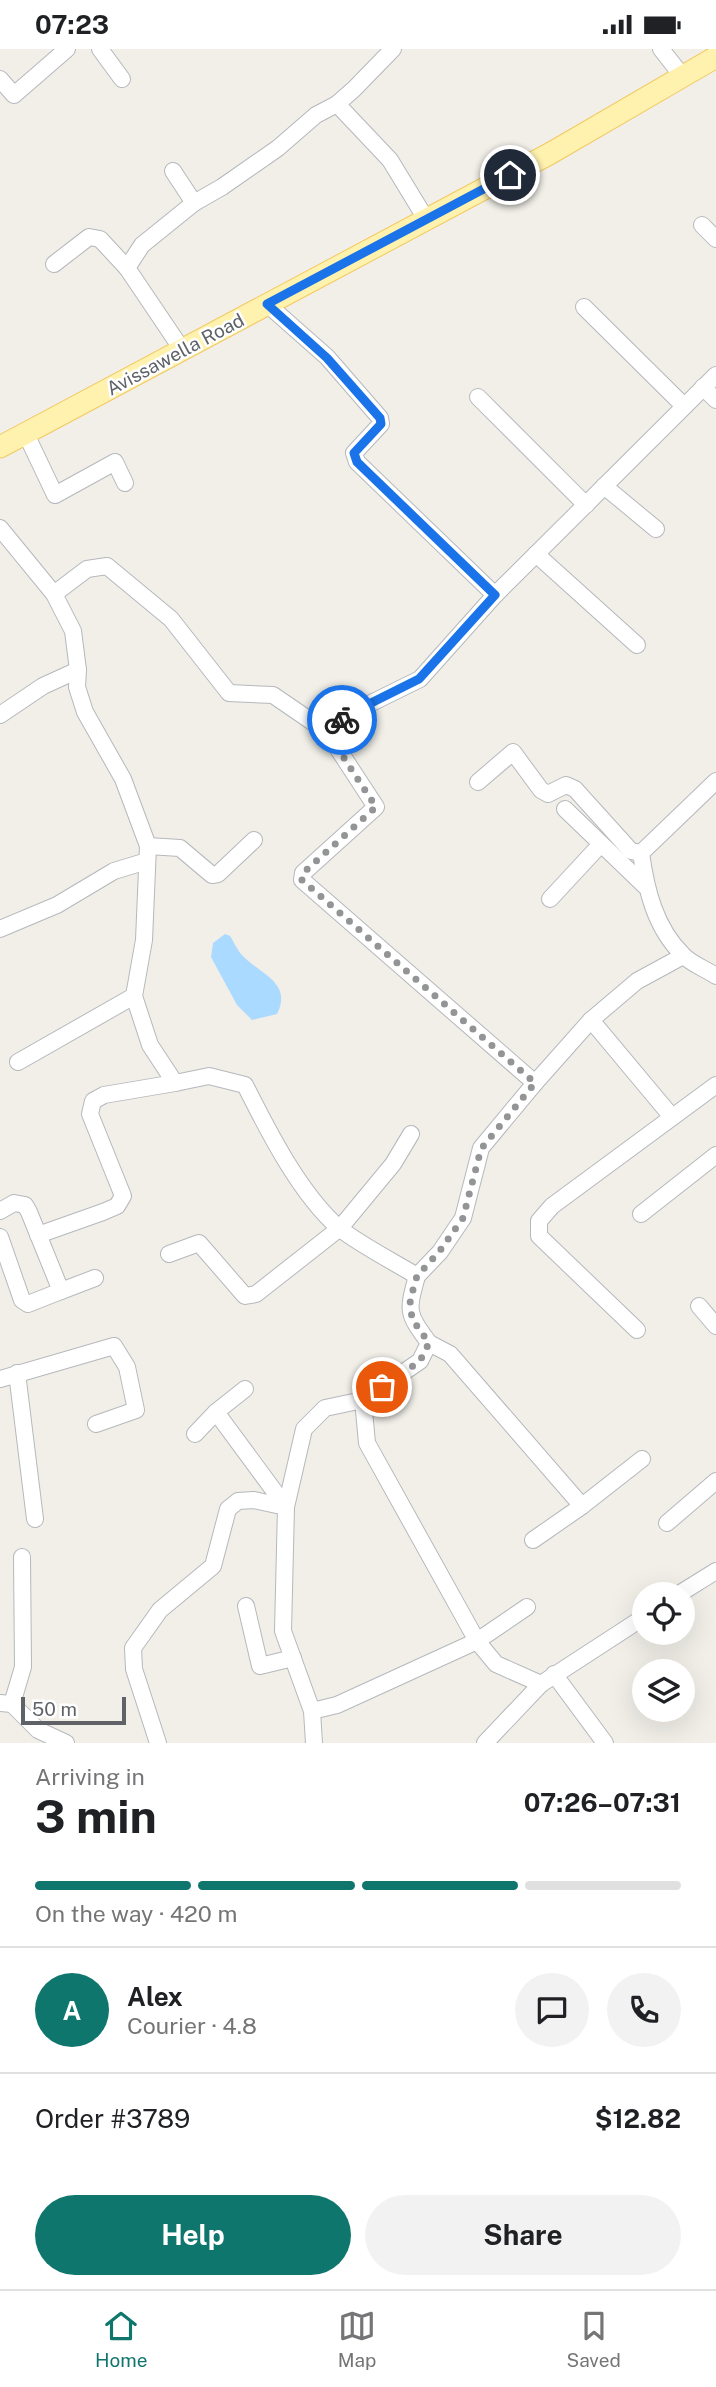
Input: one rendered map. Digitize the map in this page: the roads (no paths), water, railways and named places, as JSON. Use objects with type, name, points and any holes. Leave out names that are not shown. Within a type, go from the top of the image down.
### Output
[{"type":"main road","name":"Avissawella Road","points":[[0,447],[551,153],[716,57]]},
{"type":"street","points":[[0,79],[14,95],[66,49]]},
{"type":"street","points":[[100,49],[122,79]]},
{"type":"street","points":[[127,268],[142,246],[194,203],[233,180],[278,148],[316,115],[337,104],[393,49]]},
{"type":"street","points":[[661,49],[683,77]]},
{"type":"street","points":[[337,104],[390,160],[426,219]]},
{"type":"street","points":[[173,171],[194,203]]},
{"type":"street","points":[[702,225],[716,239]]},
{"type":"street","points":[[54,264],[89,237],[100,239],[127,268],[183,351]]},
{"type":"street","points":[[267,304],[327,358],[380,418],[381,424],[354,453],[357,462],[495,595]]},
{"type":"street","points":[[584,307],[684,406]]},
{"type":"street","points":[[327,732],[351,713],[419,679],[495,595],[716,375]]},
{"type":"street","points":[[703,387],[716,400]]},
{"type":"street","points":[[478,397],[586,505]]},
{"type":"street","points":[[26,434],[55,495],[115,462],[125,482]]},
{"type":"street","points":[[604,486],[656,529]]},
{"type":"street","points":[[0,528],[54,594],[73,631],[78,670],[77,687],[85,712],[123,779],[147,853],[144,940],[134,996],[150,1045],[175,1083]]},
{"type":"street","points":[[536,554],[637,645]]},
{"type":"street","points":[[54,594],[87,569],[107,566],[172,619],[229,693],[273,695],[327,732],[376,807],[303,873],[302,880],[535,1083]]},
{"type":"street","points":[[0,715],[43,686],[78,670]]},
{"type":"street","points":[[478,782],[513,752],[541,790],[548,793],[566,785],[575,789],[631,851],[641,853]]},
{"type":"street","points":[[641,853],[716,781]]},
{"type":"street","points":[[565,809],[645,886]]},
{"type":"street","points":[[0,929],[57,905],[147,853],[180,848],[212,875],[218,874],[254,840]]},
{"type":"street","points":[[550,899],[601,843]]},
{"type":"street","points":[[641,853],[645,886],[660,924],[683,956],[716,976]]},
{"type":"street","points":[[582,1506],[450,1355],[429,1343],[412,1319],[410,1300],[417,1276],[439,1252],[463,1218],[481,1149],[591,1020],[637,981],[683,956]]},
{"type":"street","points":[[18,1062],[134,996]]},
{"type":"street","points":[[591,1020],[672,1117]]},
{"type":"street","points":[[38,1234],[117,1206],[123,1196],[90,1114],[93,1101],[104,1095],[209,1076],[245,1085],[266,1127],[310,1196],[340,1228],[417,1276]]},
{"type":"street","points":[[637,1330],[539,1236],[539,1221],[552,1206],[716,1085]]},
{"type":"street","points":[[169,1254],[199,1243],[245,1296],[256,1294],[340,1228],[393,1164],[411,1133]]},
{"type":"street","points":[[640,1214],[716,1155]]},
{"type":"street","points":[[0,1211],[14,1203],[24,1205],[61,1291]]},
{"type":"street","points":[[0,1237],[22,1300],[28,1304],[95,1278]]},
{"type":"street","points":[[699,1306],[716,1325]]},
{"type":"street","points":[[314,1743],[312,1711],[283,1631],[286,1507],[304,1429],[325,1408],[363,1400],[420,1361],[429,1343]]},
{"type":"street","points":[[0,1379],[114,1346],[127,1367],[136,1410],[96,1423]]},
{"type":"street","points":[[17,1373],[35,1519]]},
{"type":"street","points":[[195,1434],[216,1412],[245,1389]]},
{"type":"street","points":[[363,1400],[368,1443],[477,1640],[496,1664],[548,1679],[605,1743]]},
{"type":"street","points":[[216,1412],[286,1507]]},
{"type":"street","points":[[533,1540],[642,1459]]},
{"type":"street","points":[[667,1523],[716,1481]]},
{"type":"street","points":[[158,1743],[134,1669],[133,1648],[159,1610],[213,1566],[228,1509],[239,1501],[254,1500],[286,1507]]},
{"type":"street","points":[[22,1557],[23,1667],[6,1703],[38,1730],[66,1743]]},
{"type":"street","points":[[695,1584],[716,1571]]},
{"type":"street","points":[[246,1606],[260,1666],[293,1658]]},
{"type":"street","points":[[312,1711],[337,1705],[477,1640],[527,1607]]},
{"type":"street","points":[[485,1743],[548,1679],[632,1625]]},
{"type":"water","points":[[225,934],[230,936],[249,962],[277,986],[281,1003],[277,1014],[252,1020],[237,1005],[211,957],[213,943]]}]
